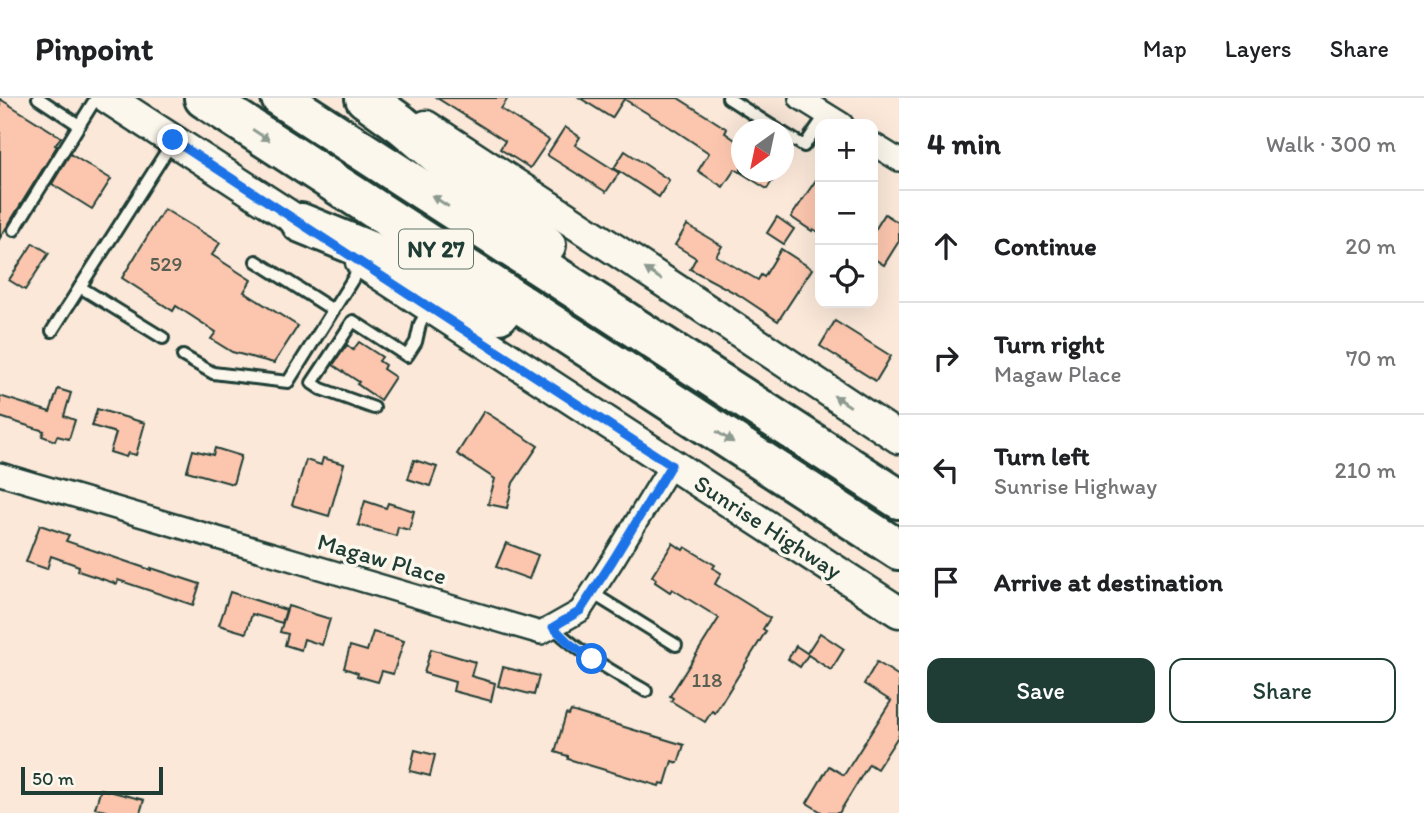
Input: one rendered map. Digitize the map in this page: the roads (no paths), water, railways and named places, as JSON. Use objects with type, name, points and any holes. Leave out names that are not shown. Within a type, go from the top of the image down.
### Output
[{"type":"highway","name":"NY 27","points":[[204,98],[899,550]]},
{"type":"highway","name":"NY 27","points":[[281,98],[899,499]]},
{"type":"highway","points":[[365,98],[422,141],[702,372]]},
{"type":"highway","points":[[301,223],[377,254],[668,400]]},
{"type":"main road","name":"Sunrise Highway","points":[[108,98],[899,612]]},
{"type":"main road","points":[[382,98],[896,430]]},
{"type":"street","points":[[800,98],[834,119]]},
{"type":"street","points":[[878,147],[899,160]]},
{"type":"street","points":[[553,627],[580,611],[671,465]]},
{"type":"street","name":"Magaw Place","points":[[0,474],[541,634],[553,627]]},
{"type":"lane","points":[[38,98],[79,125]]},
{"type":"lane","points":[[14,230],[96,98]]},
{"type":"lane","points":[[728,98],[761,119]]},
{"type":"lane","points":[[794,140],[804,146],[815,136]]},
{"type":"lane","points":[[52,331],[173,140]]},
{"type":"lane","points":[[256,261],[333,310]]},
{"type":"lane","points":[[183,356],[213,373],[288,382],[363,264]]},
{"type":"lane","points":[[80,287],[163,338]]},
{"type":"lane","points":[[374,408],[321,389],[312,383],[353,321],[407,356],[416,342],[420,324],[430,307]]},
{"type":"lane","points":[[592,593],[676,645]]},
{"type":"lane","points":[[553,627],[569,643],[592,659],[646,691]]}]
